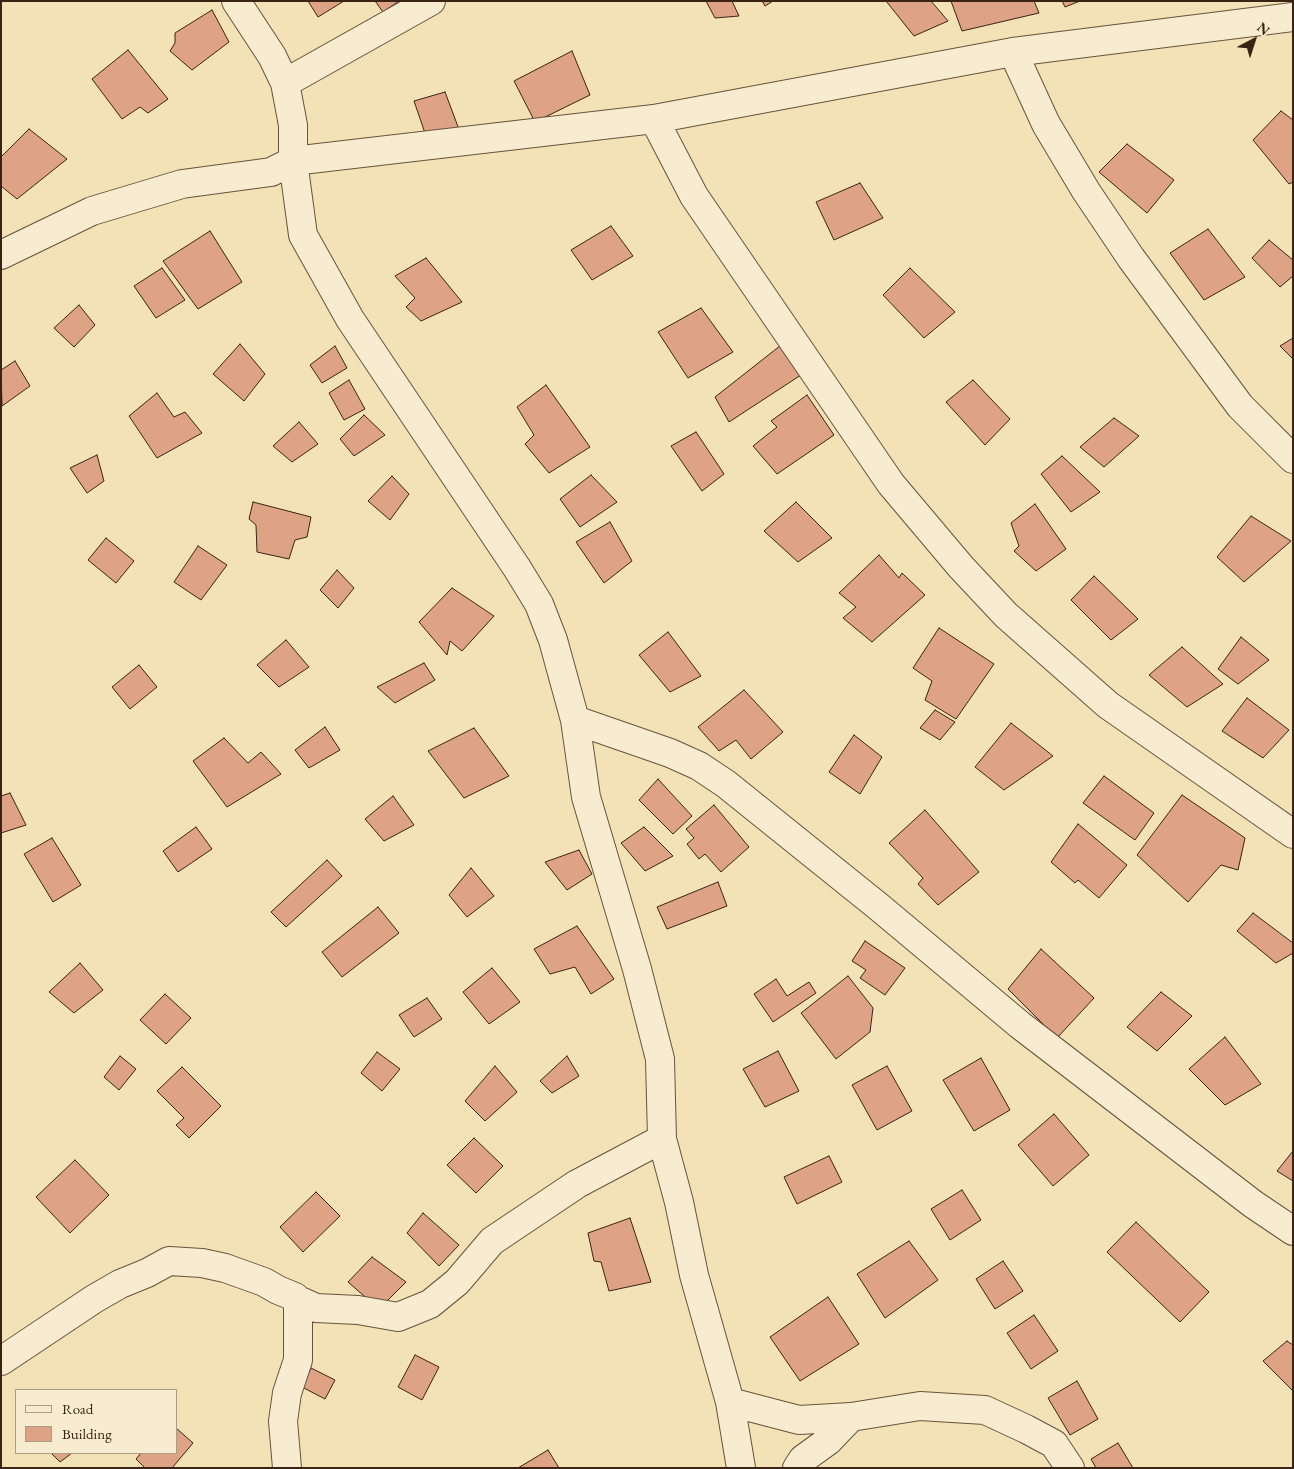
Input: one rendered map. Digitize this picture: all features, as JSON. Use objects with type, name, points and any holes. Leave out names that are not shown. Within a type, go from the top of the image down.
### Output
[{"type":"street","points":[[236,1],[272,56],[285,83],[293,125],[293,161],[303,235],[350,320],[517,568],[539,604],[553,640],[575,720],[586,797],[637,969],[660,1059],[662,1139],[679,1202],[694,1275],[730,1402],[741,1468]]},
{"type":"street","points":[[285,83],[431,1]]},
{"type":"street","points":[[4,252],[92,211],[182,184],[271,172],[293,161],[654,119],[1013,52],[1293,17]]},
{"type":"street","points":[[1013,52],[1046,124],[1086,191],[1131,258],[1240,406],[1293,459]]},
{"type":"street","points":[[654,119],[700,204],[892,484],[961,567],[1006,615],[1108,705],[1293,834]]},
{"type":"street","points":[[575,720],[670,753],[699,766],[726,784],[879,907],[1020,1025],[1246,1199],[1293,1231]]},
{"type":"street","points":[[1,1361],[100,1295],[169,1261],[225,1268],[264,1282],[316,1308],[358,1310],[398,1317],[430,1304],[456,1282],[492,1241],[576,1184],[662,1139]]},
{"type":"street","points":[[287,1468],[283,1421],[287,1393],[298,1360],[298,1300]]},
{"type":"street","points":[[730,1402],[799,1420],[851,1417],[920,1406],[985,1410],[1054,1444],[1070,1468]]},
{"type":"street","points":[[797,1468],[803,1459],[828,1441],[851,1417]]},
{"type":"building","points":[[308,1],[344,1],[318,17]]},
{"type":"building","points":[[375,1],[399,1],[383,12]]},
{"type":"building","points":[[706,1],[732,1],[739,16],[715,18]]},
{"type":"building","points":[[762,1],[773,1],[765,6]]},
{"type":"building","points":[[886,1],[931,1],[948,21],[914,36]]},
{"type":"building","points":[[951,1],[1034,1],[1039,13],[962,31]]},
{"type":"building","points":[[1062,1],[1080,1],[1065,7]]},
{"type":"building","points":[[212,10],[229,42],[192,70],[170,51],[175,43],[175,33]]},
{"type":"building","points":[[128,50],[168,99],[148,113],[140,107],[122,119],[92,79]]},
{"type":"building","points":[[572,51],[590,95],[535,122],[514,81]]},
{"type":"building","points":[[445,92],[460,132],[426,136],[414,101]]},
{"type":"building","points":[[1281,111],[1293,120],[1293,182],[1289,184],[1253,140]]},
{"type":"building","points":[[29,129],[67,159],[17,199],[1,186],[1,157]]},
{"type":"building","points":[[1127,144],[1174,180],[1147,213],[1099,172]]},
{"type":"building","points":[[860,183],[883,218],[834,240],[816,202]]},
{"type":"building","points":[[611,226],[633,256],[592,280],[571,250]]},
{"type":"building","points":[[1208,229],[1245,277],[1204,300],[1170,253]]},
{"type":"building","points":[[210,231],[242,282],[198,309],[163,261]]},
{"type":"building","points":[[1269,240],[1293,260],[1293,276],[1280,287],[1252,258]]},
{"type":"building","points":[[426,258],[462,302],[421,321],[406,307],[415,298],[395,276]]},
{"type":"building","points":[[162,268],[185,300],[156,318],[134,286]]},
{"type":"building","points":[[910,268],[955,312],[924,338],[883,295]]},
{"type":"building","points":[[79,305],[95,325],[74,347],[54,328]]},
{"type":"building","points":[[701,308],[733,352],[688,378],[658,332]]},
{"type":"building","points":[[1293,338],[1293,359],[1280,346]]},
{"type":"building","points":[[785,342],[804,373],[729,422],[715,397]]},
{"type":"building","points":[[240,344],[265,374],[244,401],[213,374]]},
{"type":"building","points":[[335,346],[347,368],[322,383],[310,365]]},
{"type":"building","points":[[15,361],[30,386],[2,406],[1,370]]},
{"type":"building","points":[[349,380],[365,409],[344,420],[329,393]]},
{"type":"building","points":[[973,380],[1010,419],[985,445],[946,402]]},
{"type":"building","points":[[546,385],[590,447],[549,473],[525,444],[534,435],[517,407]]},
{"type":"building","points":[[157,393],[174,417],[185,412],[202,433],[157,458],[129,416]]},
{"type":"building","points":[[807,395],[834,435],[777,474],[753,446],[777,427],[771,421]]},
{"type":"building","points":[[364,415],[385,435],[354,456],[340,439]]},
{"type":"building","points":[[1114,418],[1139,436],[1104,467],[1080,447]]},
{"type":"building","points":[[299,422],[318,444],[292,462],[273,446]]},
{"type":"building","points":[[696,432],[724,474],[702,491],[671,446]]},
{"type":"building","points":[[97,455],[104,481],[87,493],[70,468]]},
{"type":"building","points":[[1062,456],[1100,492],[1071,512],[1041,474]]},
{"type":"building","points":[[591,475],[617,502],[580,527],[560,499]]},
{"type":"building","points":[[392,476],[409,494],[390,520],[368,501]]},
{"type":"building","points":[[253,502],[311,517],[307,537],[295,540],[289,559],[257,552],[256,525],[249,519]]},
{"type":"building","points":[[796,502],[832,538],[798,562],[764,531]]},
{"type":"building","points":[[1035,504],[1066,549],[1036,571],[1014,551],[1019,546],[1011,523]]},
{"type":"building","points":[[1251,516],[1291,541],[1244,582],[1217,557]]},
{"type":"building","points":[[610,522],[632,561],[604,583],[576,542]]},
{"type":"building","points":[[106,538],[134,561],[116,583],[88,560]]},
{"type":"building","points":[[198,546],[227,565],[201,600],[174,582]]},
{"type":"building","points":[[879,555],[899,578],[902,573],[925,595],[872,642],[843,618],[856,607],[839,593]]},
{"type":"building","points":[[337,570],[354,588],[338,608],[320,590]]},
{"type":"building","points":[[1094,576],[1138,619],[1111,640],[1071,600]]},
{"type":"building","points":[[452,588],[494,616],[462,651],[450,641],[447,655],[419,622]]},
{"type":"building","points":[[939,628],[994,664],[956,719],[925,700],[932,681],[913,668]]},
{"type":"building","points":[[668,632],[701,676],[670,692],[639,655]]},
{"type":"building","points":[[1241,637],[1269,660],[1238,684],[1218,669]]},
{"type":"building","points":[[286,640],[309,667],[279,687],[257,665]]},
{"type":"building","points":[[1182,647],[1223,684],[1187,707],[1149,675]]},
{"type":"building","points":[[424,663],[435,680],[395,703],[377,687]]},
{"type":"building","points":[[139,665],[157,687],[130,709],[112,687]]},
{"type":"building","points":[[744,690],[783,732],[751,759],[736,740],[719,751],[698,727]]},
{"type":"building","points":[[1247,698],[1289,730],[1263,758],[1222,731]]},
{"type":"building","points":[[935,710],[955,722],[940,740],[920,728]]},
{"type":"building","points":[[1011,723],[1053,756],[1004,790],[975,767]]},
{"type":"building","points":[[325,727],[340,750],[309,768],[295,750]]},
{"type":"building","points":[[474,728],[509,776],[464,798],[428,751]]},
{"type":"building","points":[[854,735],[882,757],[860,794],[829,772]]},
{"type":"building","points":[[224,738],[248,763],[261,752],[281,774],[227,807],[193,761]]},
{"type":"building","points":[[1104,776],[1154,813],[1135,840],[1083,803]]},
{"type":"building","points":[[658,779],[692,816],[673,834],[639,800]]},
{"type":"building","points":[[10,793],[26,825],[1,833],[1,796]]},
{"type":"building","points":[[1182,795],[1245,838],[1238,870],[1221,865],[1188,902],[1137,855]]},
{"type":"building","points":[[393,796],[414,825],[384,841],[365,819]]},
{"type":"building","points":[[714,805],[749,847],[721,872],[705,854],[699,859],[687,844],[694,838],[686,829]]},
{"type":"building","points":[[925,810],[979,872],[938,905],[918,884],[923,878],[889,843]]},
{"type":"building","points":[[1078,824],[1127,865],[1099,898],[1078,880],[1075,883],[1051,862]]},
{"type":"building","points":[[196,827],[212,849],[178,872],[163,851]]},
{"type":"building","points":[[644,827],[673,856],[645,871],[621,843]]},
{"type":"building","points":[[52,838],[81,885],[53,902],[24,854]]},
{"type":"building","points":[[579,850],[592,874],[567,890],[545,862]]},
{"type":"building","points":[[327,860],[342,876],[286,927],[271,912]]},
{"type":"building","points":[[471,868],[494,896],[467,917],[449,895]]},
{"type":"building","points":[[718,882],[727,906],[667,929],[657,907]]},
{"type":"building","points":[[378,907],[399,933],[342,977],[322,952]]},
{"type":"building","points":[[1253,913],[1293,943],[1293,953],[1276,963],[1237,931]]},
{"type":"building","points":[[577,926],[614,979],[591,994],[575,967],[550,974],[534,949]]},
{"type":"building","points":[[865,941],[905,968],[885,995],[860,978],[866,970],[852,961]]},
{"type":"building","points":[[1041,949],[1094,998],[1057,1038],[1008,989]]},
{"type":"building","points":[[80,963],[103,990],[74,1013],[49,992]]},
{"type":"building","points":[[492,968],[520,1002],[489,1024],[463,992]]},
{"type":"building","points":[[848,976],[873,1008],[870,1032],[836,1059],[801,1013]]},
{"type":"building","points":[[776,979],[787,996],[809,982],[816,993],[773,1022],[754,994]]},
{"type":"building","points":[[1161,992],[1192,1016],[1157,1051],[1127,1027]]},
{"type":"building","points":[[165,994],[191,1018],[166,1044],[140,1020]]},
{"type":"building","points":[[427,998],[442,1019],[414,1037],[399,1015]]},
{"type":"building","points":[[1225,1037],[1261,1084],[1225,1105],[1189,1069]]},
{"type":"building","points":[[778,1051],[799,1091],[765,1107],[743,1069]]},
{"type":"building","points":[[377,1052],[400,1069],[382,1091],[361,1073]]},
{"type":"building","points":[[120,1056],[136,1069],[119,1090],[104,1077]]},
{"type":"building","points":[[567,1056],[579,1076],[552,1093],[540,1081]]},
{"type":"building","points":[[981,1058],[1010,1110],[974,1131],[943,1080]]},
{"type":"building","points":[[495,1066],[517,1092],[485,1121],[465,1101]]},
{"type":"building","points":[[887,1066],[912,1111],[877,1130],[852,1085]]},
{"type":"building","points":[[182,1067],[221,1106],[189,1138],[176,1125],[184,1118],[157,1091]]},
{"type":"building","points":[[1054,1114],[1089,1155],[1053,1186],[1018,1145]]},
{"type":"building","points":[[474,1138],[503,1166],[476,1193],[447,1165]]},
{"type":"building","points":[[1293,1151],[1293,1181],[1277,1171]]},
{"type":"building","points":[[829,1156],[842,1182],[797,1204],[784,1177]]},
{"type":"building","points":[[75,1160],[109,1195],[70,1233],[36,1197]]},
{"type":"building","points":[[962,1190],[981,1220],[950,1240],[931,1209]]},
{"type":"building","points":[[316,1192],[340,1216],[303,1252],[280,1227]]},
{"type":"building","points":[[423,1213],[459,1245],[439,1266],[407,1233]]},
{"type":"building","points":[[630,1218],[651,1282],[609,1291],[601,1262],[594,1261],[588,1233]]},
{"type":"building","points":[[1136,1222],[1209,1292],[1180,1322],[1107,1252]]},
{"type":"building","points":[[909,1241],[938,1280],[885,1318],[857,1274]]},
{"type":"building","points":[[372,1257],[406,1282],[379,1309],[348,1282]]},
{"type":"building","points":[[1003,1261],[1023,1291],[995,1309],[976,1279]]},
{"type":"building","points":[[828,1297],[859,1344],[800,1381],[770,1337]]},
{"type":"building","points":[[1034,1315],[1058,1351],[1031,1369],[1007,1333]]},
{"type":"building","points":[[1287,1341],[1293,1345],[1293,1391],[1263,1361]]},
{"type":"building","points":[[415,1355],[439,1367],[422,1400],[398,1387]]},
{"type":"building","points":[[311,1368],[335,1380],[325,1399],[302,1387]]},
{"type":"building","points":[[1077,1381],[1098,1419],[1070,1435],[1048,1398]]},
{"type":"building","points":[[178,1430],[193,1443],[172,1468],[145,1468],[136,1459],[140,1454],[178,1454]]},
{"type":"building","points":[[1118,1443],[1133,1468],[1096,1468],[1091,1459]]},
{"type":"building","points":[[548,1450],[559,1468],[518,1468]]},
{"type":"building","points":[[52,1454],[71,1454],[60,1462]]}]
